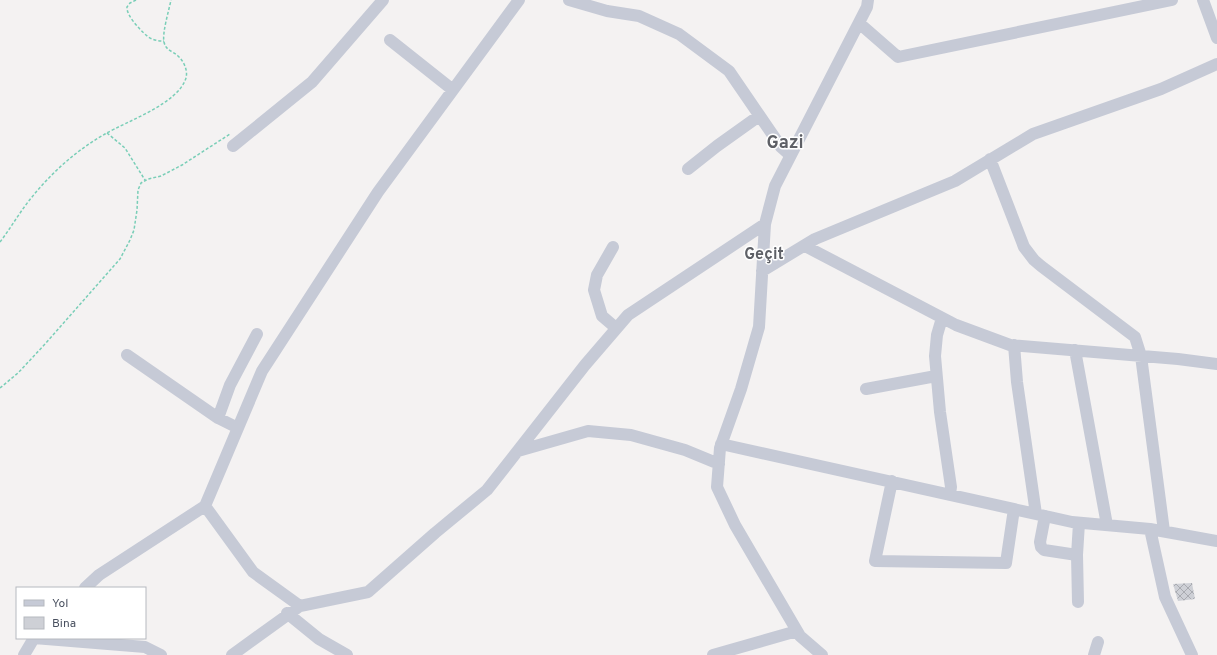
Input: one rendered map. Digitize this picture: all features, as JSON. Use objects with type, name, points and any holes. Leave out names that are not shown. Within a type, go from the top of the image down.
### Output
[{"type":"street","points":[[233,146],[312,82],[383,0]]},
{"type":"street","points":[[86,587],[98,575],[204,506],[262,371],[378,192],[519,0]]},
{"type":"street","points":[[569,0],[607,10],[639,16],[679,34],[729,71],[781,147],[790,155]]},
{"type":"street","points":[[810,655],[799,633],[735,525],[717,488],[719,464],[721,444],[741,389],[759,327],[765,224],[775,186],[867,7],[868,0]]},
{"type":"street","points":[[858,23],[898,57],[1172,0]]},
{"type":"street","points":[[1203,0],[1217,38]]},
{"type":"street","points":[[390,40],[453,90]]},
{"type":"street","points":[[762,271],[815,240],[955,181],[1033,134],[1161,89],[1217,64]]},
{"type":"street","points":[[688,169],[716,146],[760,116]]},
{"type":"street","points":[[990,159],[1021,240],[1029,254],[1041,266],[1135,337],[1141,356],[1164,531]]},
{"type":"street","points":[[232,655],[300,606],[368,592],[435,533],[488,490],[585,365],[628,315],[765,224]]},
{"type":"street","points":[[805,246],[956,325],[1014,345],[1217,364]]},
{"type":"street","points":[[613,247],[597,274],[594,290],[602,316],[616,328]]},
{"type":"street","points":[[942,318],[937,335],[935,356],[942,427],[951,487],[950,494]]},
{"type":"street","points":[[218,418],[235,374],[257,334]]},
{"type":"street","points":[[1014,345],[1017,382],[1040,515],[1041,547],[1044,550],[1077,555]]},
{"type":"street","points":[[1075,350],[1107,525]]},
{"type":"street","points":[[127,355],[218,418],[238,428]]},
{"type":"street","points":[[866,389],[936,376]]},
{"type":"street","points":[[518,451],[588,431],[631,434],[685,450],[719,464]]},
{"type":"street","points":[[721,444],[1079,523],[1150,529],[1217,541]]},
{"type":"street","points":[[892,482],[876,561],[1006,563],[1014,509]]},
{"type":"street","points":[[204,506],[253,572],[300,606]]},
{"type":"street","points":[[1078,602],[1077,555],[1079,523]]},
{"type":"street","points":[[1150,529],[1165,597],[1192,655]]},
{"type":"street","points":[[287,614],[319,639],[347,655]]},
{"type":"street","points":[[713,655],[799,633]]},
{"type":"street","points":[[799,633],[822,655]]},
{"type":"street","points":[[24,655],[33,639]]},
{"type":"street","points":[[46,639],[145,647],[161,655]]},
{"type":"street","points":[[1094,655],[1098,642]]},
{"type":"path","points":[[136,0],[130,3],[127,7],[128,15],[146,36],[155,40],[164,41]]},
{"type":"path","points":[[0,242],[28,203],[48,179],[71,157],[107,133],[167,101],[183,84],[186,73],[184,65],[178,55],[169,51],[163,38],[171,0]]},
{"type":"path","points":[[0,388],[18,373],[46,343],[120,259],[134,230],[138,190],[139,186],[144,180],[157,178],[182,166],[234,131]]},
{"type":"path","points":[[107,133],[124,148],[144,180]]},
{"type":"building","points":[[1192,583],[1195,599],[1178,601],[1173,584]]},
{"type":"district","name":"Gazi","points":[[785,142]]},
{"type":"district","name":"Geçit","points":[[764,253]]}]
